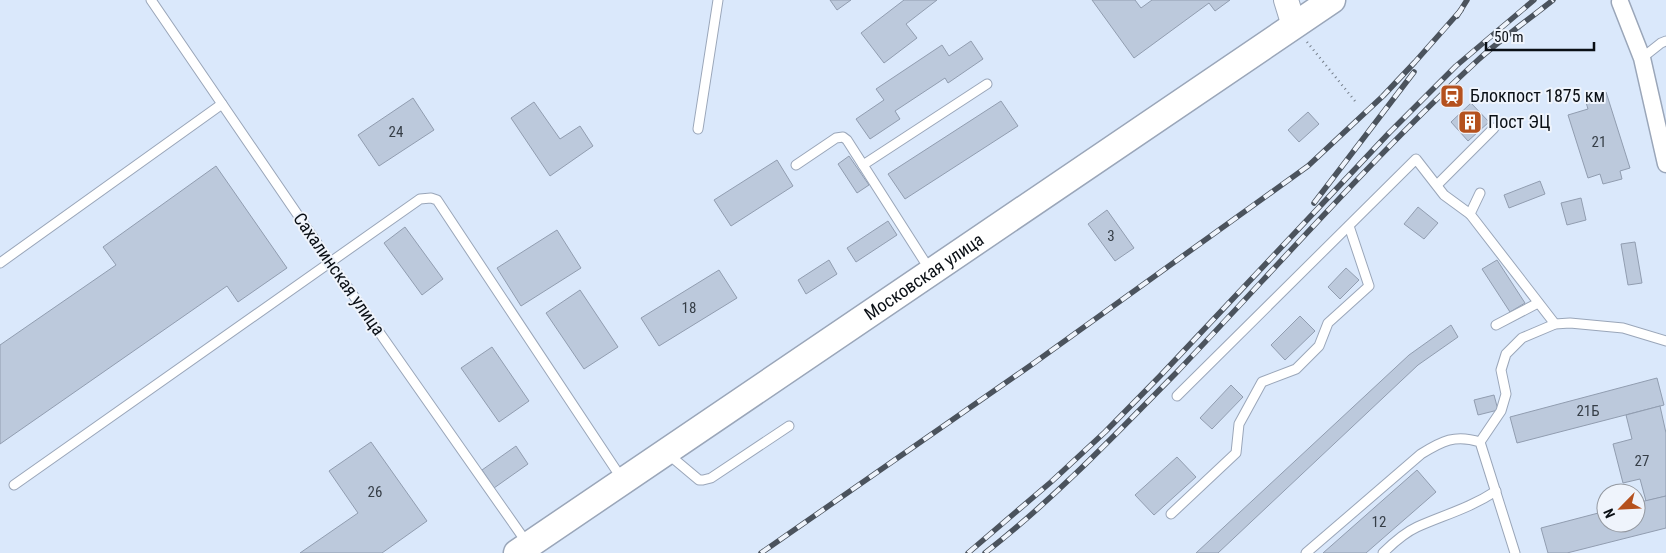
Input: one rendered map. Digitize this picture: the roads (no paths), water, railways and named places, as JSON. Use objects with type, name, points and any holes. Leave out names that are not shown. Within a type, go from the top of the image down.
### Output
[{"type":"main road","points":[[1286,0],[1294,26]]},
{"type":"main road","name":"Московская улица","points":[[523,549],[1332,0]]},
{"type":"street","points":[[1620,2],[1642,58],[1666,164]]},
{"type":"lane","name":"Сахалинская улица","points":[[151,0],[523,549]]},
{"type":"lane","points":[[698,129],[718,0]]},
{"type":"lane","points":[[1642,58],[1661,42],[1666,41]]},
{"type":"lane","points":[[863,165],[987,84]]},
{"type":"lane","points":[[0,264],[222,104]]},
{"type":"lane","points":[[1437,185],[1494,128]]},
{"type":"lane","points":[[796,165],[836,138],[843,137],[847,140],[931,272]]},
{"type":"lane","points":[[1177,396],[1416,160],[1444,194],[1470,214],[1555,324]]},
{"type":"lane","points":[[1470,214],[1480,193]]},
{"type":"lane","points":[[14,485],[420,200],[431,198],[438,200],[623,481]]},
{"type":"lane","points":[[1170,514],[1236,453],[1239,424],[1262,382],[1296,369],[1319,346],[1328,323],[1369,286],[1349,226]]},
{"type":"lane","points":[[1496,325],[1538,303]]},
{"type":"lane","points":[[1480,442],[1501,411],[1506,394],[1502,370],[1506,354],[1522,338],[1555,324],[1570,323],[1623,328],[1666,341]]},
{"type":"lane","points":[[666,452],[699,480],[703,480],[712,478],[789,426]]},
{"type":"lane","points":[[1306,553],[1420,454],[1452,439],[1468,438],[1480,442]]},
{"type":"lane","points":[[1480,442],[1515,553]]},
{"type":"lane","points":[[1382,553],[1404,534],[1459,511],[1496,491]]},
{"type":"railway","points":[[1457,16],[1467,0]]},
{"type":"railway","points":[[968,553],[1051,482],[1105,432],[1389,133],[1456,66],[1534,0]]},
{"type":"railway","points":[[985,553],[1060,489],[1130,420],[1362,174],[1439,97],[1487,52],[1553,0]]},
{"type":"railway","points":[[761,553],[1034,363],[1308,166],[1383,96],[1461,10]]},
{"type":"railway","points":[[1314,203],[1414,72]]},
{"type":"place","name":"Блокпост 1875 км","points":[[1452,96]]},
{"type":"place","name":"Пост ЭЦ","points":[[1470,122]]}]
